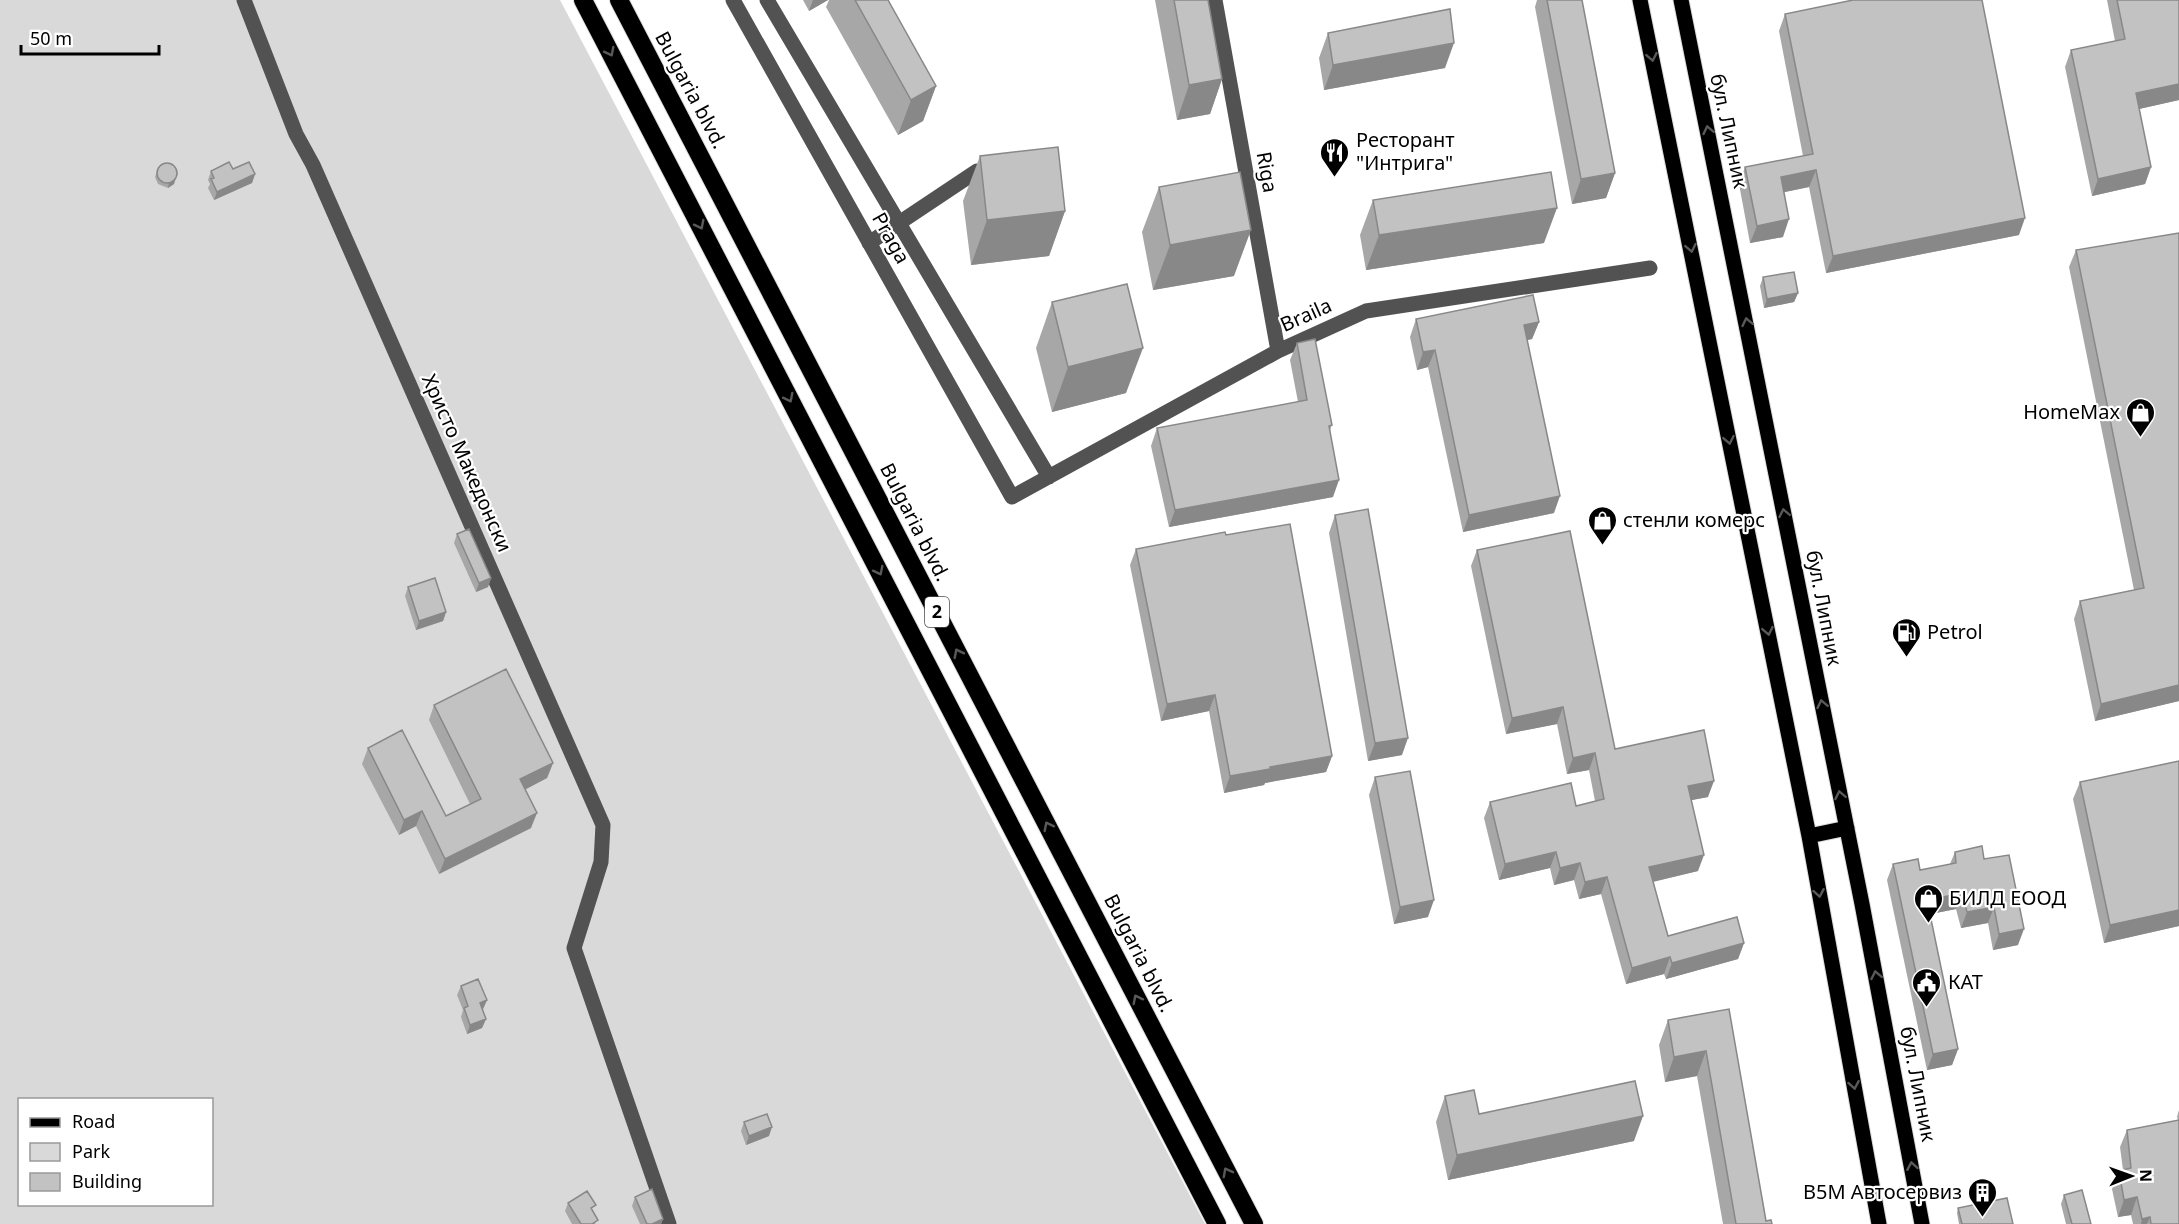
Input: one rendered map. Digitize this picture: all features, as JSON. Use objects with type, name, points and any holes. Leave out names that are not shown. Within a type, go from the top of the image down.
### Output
[{"type":"highway","name":"2","points":[[583,0],[1217,1224]]},
{"type":"highway","name":"Bulgaria blvd.","points":[[619,0],[1254,1224]]},
{"type":"main road","points":[[1641,0],[1809,836],[1879,1224]]},
{"type":"main road","name":"бул. Липник","points":[[1681,0],[1847,828],[1922,1224]]},
{"type":"main road","points":[[1809,836],[1847,828]]},
{"type":"street","name":"Христо Македонски","points":[[244,0],[296,134],[322,186],[603,825],[602,862],[574,948],[669,1224]]},
{"type":"street","name":"Praga","points":[[733,0],[1012,497]]},
{"type":"street","points":[[766,0],[1049,477]]},
{"type":"street","name":"Riga","points":[[1215,0],[1278,351]]},
{"type":"street","points":[[869,243],[977,171]]},
{"type":"street","name":"Braila","points":[[1012,497],[1278,351],[1366,312],[1650,268]]},
{"type":"green space","points":[[0,0],[560,0],[1205,1224],[0,1224]]},
{"type":"building","points":[[855,0],[888,0],[936,86],[911,100]]},
{"type":"building","points":[[1174,0],[1208,0],[1222,79],[1189,85]]},
{"type":"building","points":[[1547,0],[1582,0],[1615,173],[1581,179]]},
{"type":"building","points":[[1853,0],[1982,0],[2025,218],[1833,256],[1816,170],[1781,177],[1789,219],[1757,226],[1745,167],[1813,154],[1785,14]]},
{"type":"building","points":[[2117,0],[2179,0],[2179,84],[2136,93],[2151,167],[2098,179],[2071,50],[2125,39]]},
{"type":"building","points":[[1450,9],[1454,43],[1333,65],[1328,33]]},
{"type":"building","points":[[1058,147],[1065,211],[987,220],[980,156]]},
{"type":"building","points":[[229,162],[233,169],[249,162],[255,174],[217,192],[211,179],[214,178],[211,171]]},
{"type":"building","points":[[167,163],[174,166],[177,173],[174,180],[167,183],[160,180],[157,173],[160,166]]},
{"type":"building","points":[[1240,172],[1251,230],[1170,245],[1159,187]]},
{"type":"building","points":[[1551,172],[1557,208],[1379,235],[1373,200]]},
{"type":"building","name":"HomeMax","points":[[2179,233],[2179,685],[2101,704],[2080,601],[2144,588],[2076,250]]},
{"type":"building","points":[[1794,272],[1798,293],[1767,299],[1763,277]]},
{"type":"building","points":[[1127,284],[1143,348],[1068,367],[1052,302]]},
{"type":"building","points":[[1533,295],[1539,322],[1524,325],[1560,496],[1469,515],[1435,350],[1423,352],[1416,319]]},
{"type":"building","points":[[1315,339],[1332,425],[1329,426],[1339,480],[1175,510],[1157,428],[1307,400],[1297,343]]},
{"type":"building","points":[[1368,509],[1408,738],[1375,743],[1335,515]]},
{"type":"building","points":[[1290,524],[1332,756],[1230,776],[1215,695],[1167,704],[1136,549],[1225,532],[1226,535]]},
{"type":"building","points":[[469,529],[491,578],[479,583],[457,534]]},
{"type":"building","points":[[1570,531],[1615,749],[1704,730],[1714,781],[1688,786],[1704,855],[1649,867],[1668,936],[1737,917],[1744,943],[1672,963],[1670,957],[1632,968],[1607,877],[1585,882],[1580,863],[1560,868],[1556,852],[1505,864],[1490,802],[1571,783],[1576,806],[1604,799],[1595,753],[1573,758],[1563,707],[1512,718],[1477,550]]},
{"type":"building","points":[[435,578],[446,612],[419,621],[408,587]]},
{"type":"building","points":[[506,669],[553,763],[520,779],[537,813],[445,859],[422,811],[404,820],[368,748],[402,730],[446,816],[481,799],[434,705]]},
{"type":"building","points":[[2179,761],[2179,910],[2110,925],[2080,782]]},
{"type":"building","points":[[1410,771],[1434,900],[1400,907],[1375,777]]},
{"type":"building","name":"КАТ","points":[[1982,846],[1984,859],[2009,855],[2024,929],[1999,934],[1994,907],[1967,912],[1962,893],[1927,900],[1958,1049],[1933,1054],[1893,864],[1918,859],[1920,870],[1956,863],[1955,852]]},
{"type":"building","points":[[478,979],[487,1000],[480,1003],[486,1019],[470,1025],[464,1008],[468,1006],[461,986]]},
{"type":"building","points":[[1729,1009],[1766,1221],[1771,1220],[1772,1224],[1736,1224],[1706,1051],[1674,1057],[1668,1020]]},
{"type":"building","points":[[1635,1081],[1643,1116],[1457,1155],[1445,1096],[1474,1090],[1479,1114]]},
{"type":"building","points":[[767,1114],[772,1127],[749,1136],[744,1122]]},
{"type":"building","points":[[2179,1120],[2179,1224],[2151,1224],[2150,1217],[2142,1219],[2137,1197],[2124,1200],[2119,1171],[2131,1168],[2127,1130]]},
{"type":"building","points":[[652,1189],[663,1219],[647,1224],[635,1197]]},
{"type":"building","points":[[2082,1190],[2091,1224],[2072,1224],[2064,1195]]},
{"type":"building","points":[[587,1191],[596,1205],[591,1208],[598,1220],[592,1224],[581,1224],[568,1203]]},
{"type":"building","name":"В5М Автосервиз","points":[[2007,1198],[2013,1224],[1962,1224],[1958,1208]]},
{"type":"place","name":"Ресторант \"Интрига\"","points":[[1335,178]]},
{"type":"place","name":"HomeMax","points":[[2141,438]]},
{"type":"place","name":"стенли комерс","points":[[1602,546]]},
{"type":"place","name":"Petrol","points":[[1906,658]]},
{"type":"place","name":"БИЛД ЕООД","points":[[1928,924]]},
{"type":"place","name":"КАТ","points":[[1927,1008]]},
{"type":"place","name":"В5М Автосервиз","points":[[1983,1218]]}]
